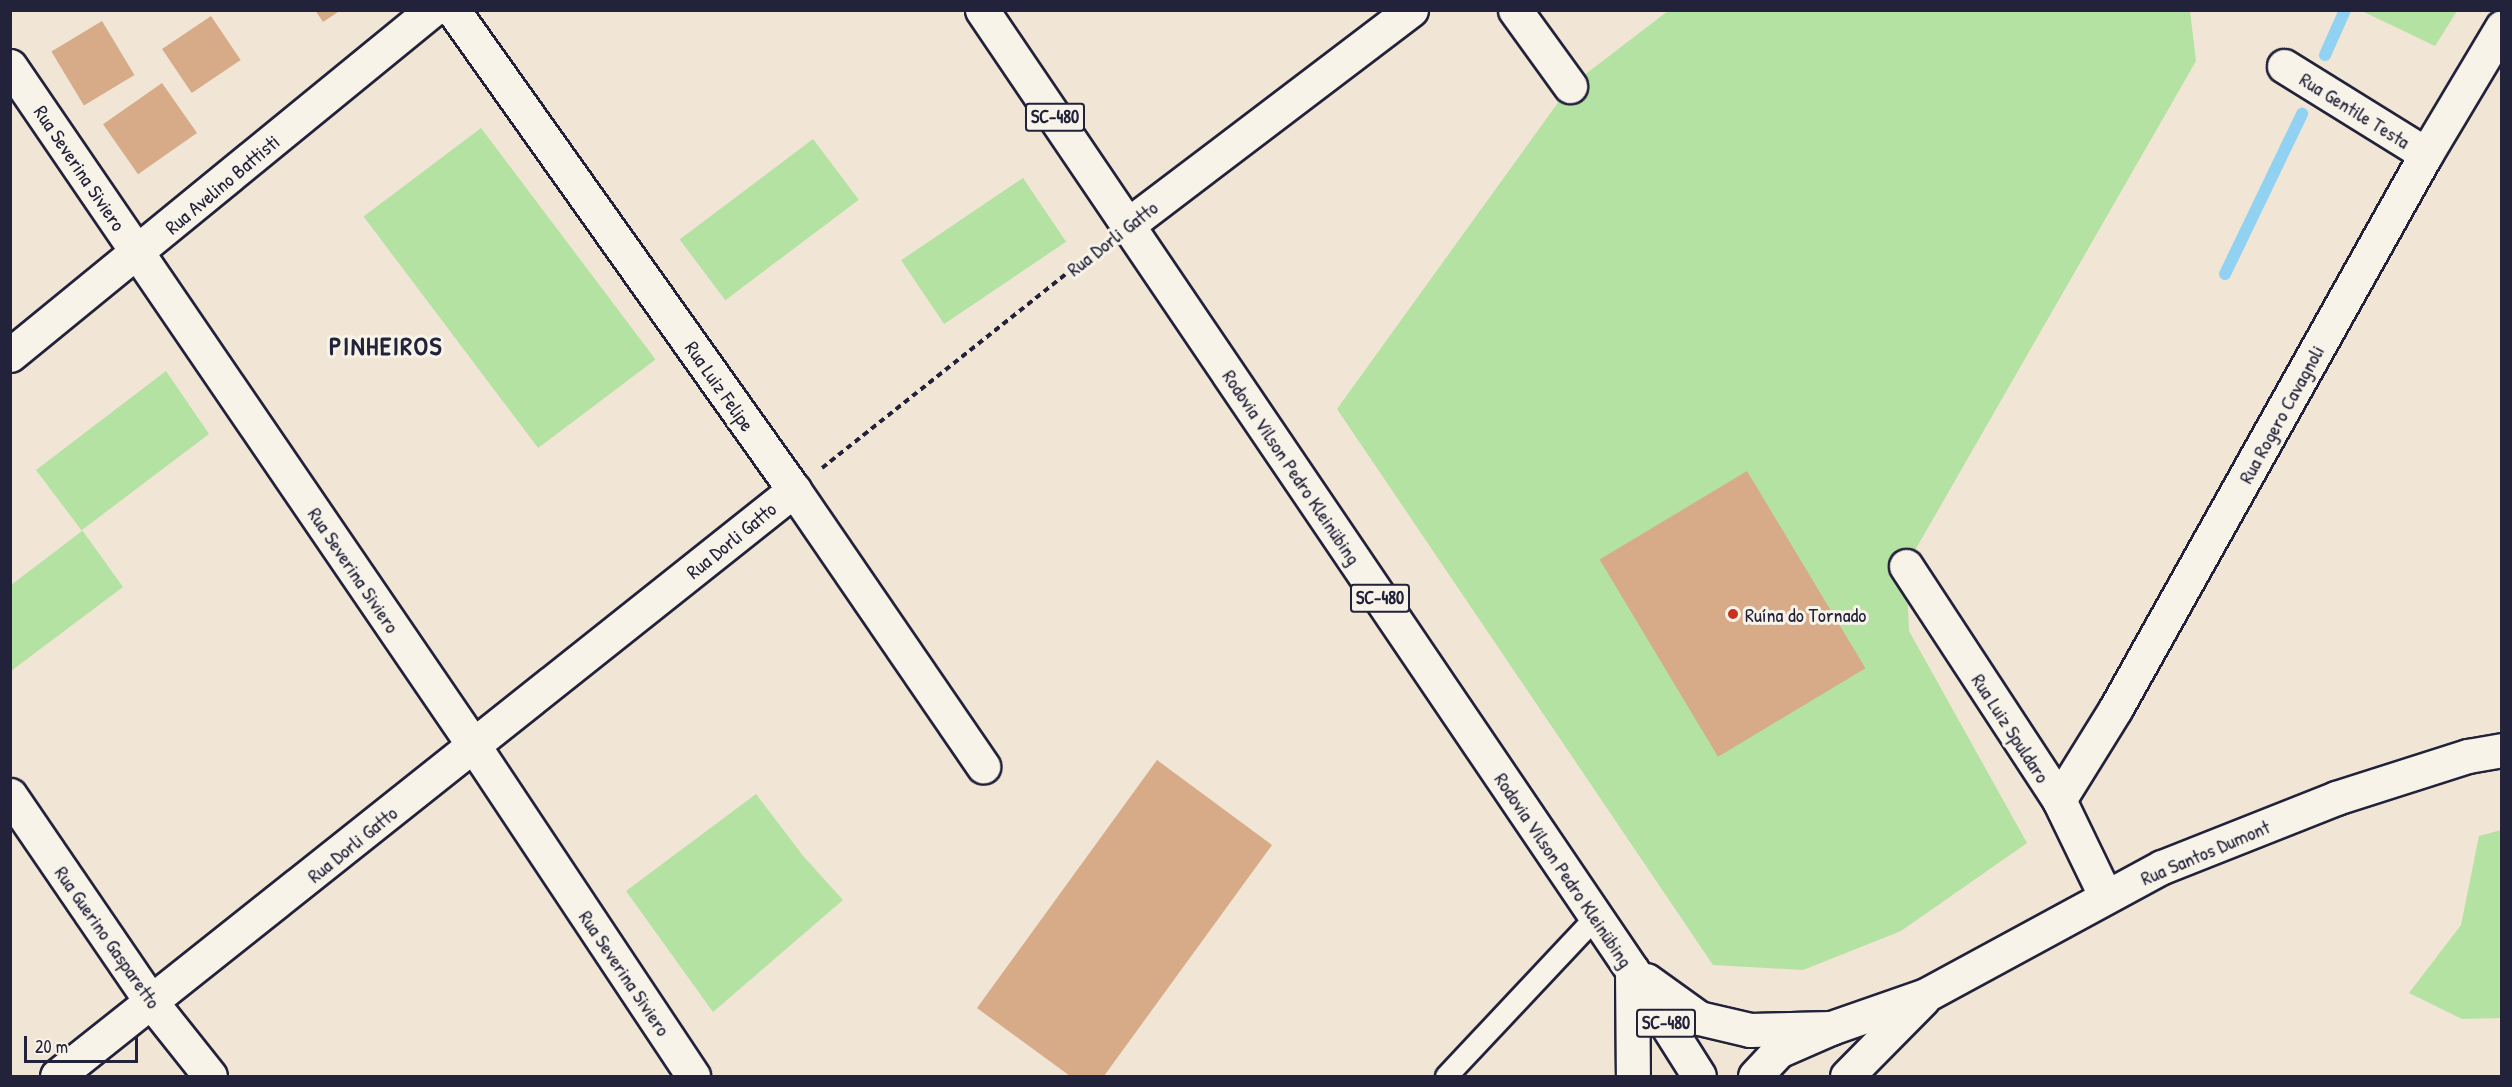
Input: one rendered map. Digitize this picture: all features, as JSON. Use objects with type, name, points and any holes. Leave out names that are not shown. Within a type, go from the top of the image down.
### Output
[{"type":"street","name":"Rua Avelino Battisti","points":[[10,355],[138,253],[432,10]]},
{"type":"street","name":"Rua Luiz Felipe","points":[[453,10],[794,490],[983,766]]},
{"type":"street","name":"Rodovia Vilson Pedro Kleinübing","points":[[982,10],[1596,916],[1699,1077]]},
{"type":"street","name":"Rua Dorli Gatto","points":[[1129,224],[1411,10]]},
{"type":"street","points":[[1515,10],[1570,86]]},
{"type":"street","name":"Rua Rogero Cavagnoli","points":[[2059,800],[2116,708],[2426,154],[2502,27]]},
{"type":"street","name":"Rua Severina Siviero","points":[[10,66],[474,746],[693,1077]]},
{"type":"street","name":"Rua Gentile Testa","points":[[2284,66],[2426,154]]},
{"type":"street","name":"Rua Dorli Gatto","points":[[57,1077],[794,490]]},
{"type":"street","name":"Rua Luiz Spuldaro","points":[[1906,566],[2059,800],[2105,895]]},
{"type":"street","name":"Rua Santos Dumont","points":[[1755,1077],[1778,1051],[1831,1028],[1926,995],[2105,895],[2162,867],[2336,798],[2468,756],[2502,750]]},
{"type":"street","name":"Rua Guerino Gasparetto","points":[[10,795],[152,1003],[210,1077]]},
{"type":"street","points":[[1632,970],[1699,1018],[1750,1030],[1831,1028]]},
{"type":"street","points":[[1632,970],[1633,1077]]},
{"type":"street","name":"Rua Santos Dumont","points":[[1848,1077],[1926,995]]},
{"type":"lane","points":[[1446,1077],[1596,916]]},
{"type":"path","name":"Rua Dorli Gatto","points":[[794,490],[1129,224]]},
{"type":"green space","points":[[1668,11],[2190,11],[2196,61],[1906,566],[1909,631],[2027,843],[1901,931],[1803,970],[1713,965],[1337,409],[1570,86]]},
{"type":"green space","points":[[2362,11],[2457,11],[2435,46]]},
{"type":"green space","points":[[481,128],[656,360],[538,448],[364,216]]},
{"type":"green space","points":[[813,139],[859,200],[725,300],[680,240]]},
{"type":"green space","points":[[1023,178],[1066,242],[944,324],[901,260]]},
{"type":"green space","points":[[166,371],[209,434],[82,530],[123,587],[11,671],[11,585],[82,531],[36,470]]},
{"type":"green space","points":[[756,794],[804,857],[843,900],[713,1012],[626,891]]},
{"type":"green space","points":[[2501,830],[2501,1018],[2462,1019],[2409,993],[2461,925],[2479,836]]},
{"type":"building","points":[[315,10],[341,10],[323,22]]},
{"type":"building","points":[[211,16],[241,60],[192,93],[162,49]]},
{"type":"building","points":[[102,21],[134,75],[84,105],[51,51]]},
{"type":"building","points":[[162,83],[197,133],[138,174],[103,124]]},
{"type":"building","name":"Ruína do Tornado","points":[[1747,471],[1865,668],[1718,757],[1600,560]]},
{"type":"building","points":[[1157,760],[1272,845],[1104,1076],[1070,1076],[977,1008]]},
{"type":"waterway","points":[[2325,55],[2345,10]]},
{"type":"waterway","points":[[2225,274],[2302,114]]},
{"type":"place","name":"Ruína do Tornado","points":[[1733,614]]},
{"type":"district","name":"PINHEIROS","points":[[386,346]]}]
